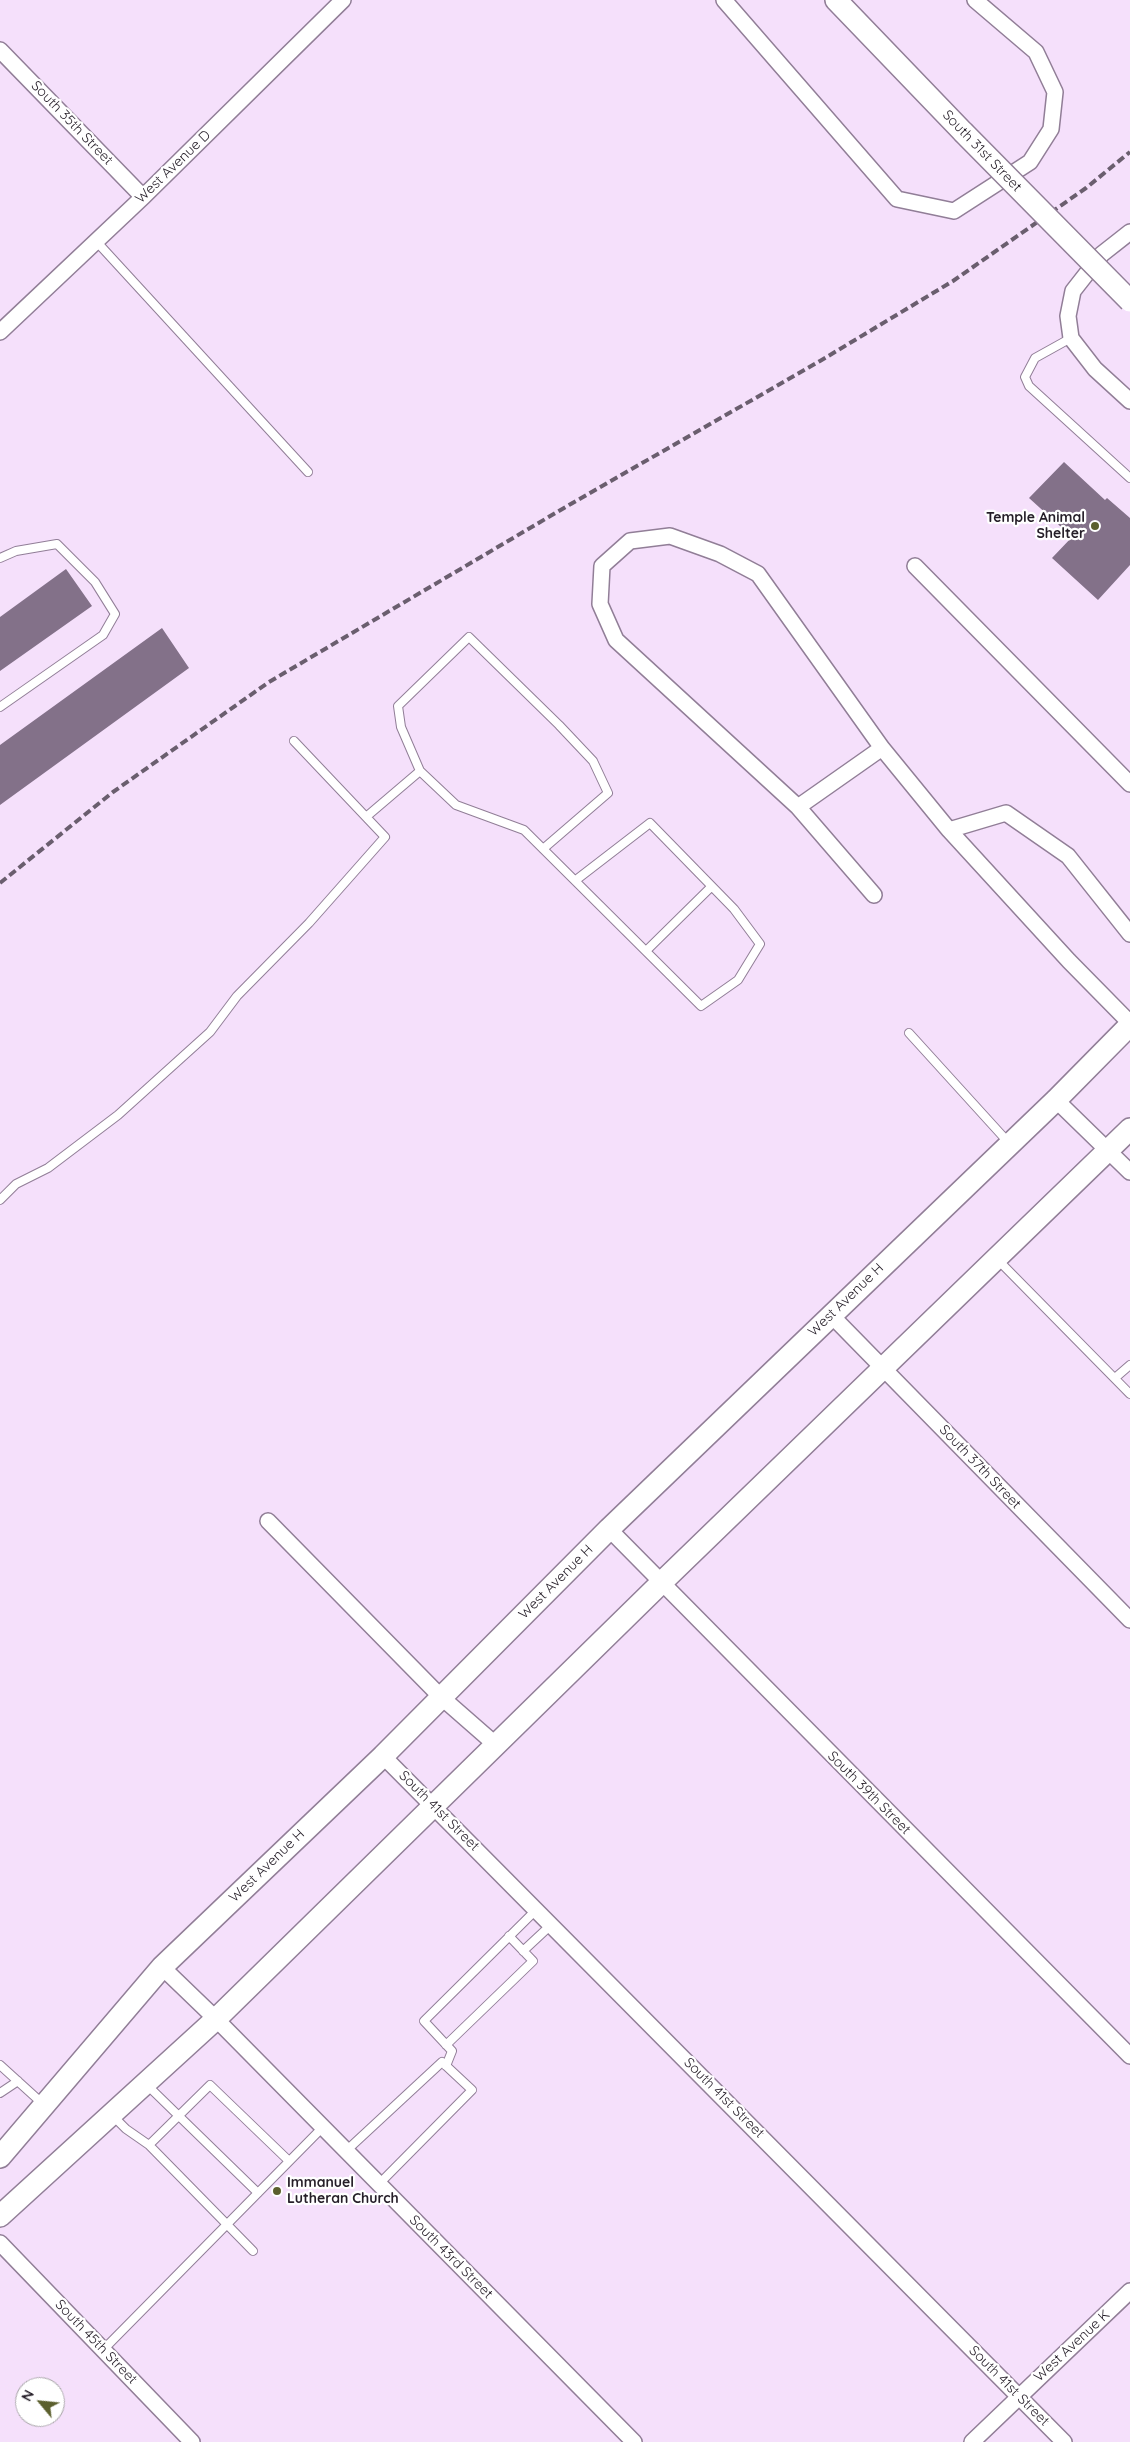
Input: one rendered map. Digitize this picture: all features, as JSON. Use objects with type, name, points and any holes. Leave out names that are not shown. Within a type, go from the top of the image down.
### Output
[{"type":"main road","name":"South 31st Street","points":[[836,0],[1130,301]]},
{"type":"main road","name":"West Avenue H","points":[[0,2157],[162,1967],[383,1756],[440,1696],[609,1529],[1056,1100],[1130,1024]]},
{"type":"main road","points":[[0,2216],[216,2019],[1130,1129]]},
{"type":"street","name":"West Avenue D","points":[[0,332],[143,196],[343,0]]},
{"type":"street","points":[[724,0],[897,199],[954,210],[1030,162],[1051,129],[1055,92],[1036,52],[975,0]]},
{"type":"street","name":"South 35th Street","points":[[0,50],[143,196]]},
{"type":"street","points":[[1130,232],[1102,254],[1072,291],[1068,316],[1071,338],[1095,369],[1130,401]]},
{"type":"street","points":[[874,895],[798,806],[616,640],[600,604],[602,566],[630,541],[670,536],[720,554],[758,574],[882,748],[949,830],[1068,962],[1130,1024]]},
{"type":"street","points":[[915,566],[1130,784]]},
{"type":"street","points":[[798,806],[882,748]]},
{"type":"street","points":[[949,830],[1006,814],[1068,856],[1130,934]]},
{"type":"street","points":[[1056,1100],[1130,1172]]},
{"type":"street","name":"South 37th Street","points":[[831,1315],[1130,1620]]},
{"type":"street","points":[[268,1521],[440,1696],[496,1745]]},
{"type":"street","name":"South 39th Street","points":[[609,1529],[1130,2056]]},
{"type":"street","name":"South 41st Street","points":[[383,1756],[434,1805],[1064,2442]]},
{"type":"street","name":"South 43rd Street","points":[[162,1967],[216,2019],[634,2442]]},
{"type":"street","name":"South 45th Street","points":[[0,2243],[192,2442]]},
{"type":"street","name":"West Avenue K","points":[[972,2442],[1130,2291]]},
{"type":"lane","points":[[96,241],[308,472]]},
{"type":"lane","points":[[1071,338],[1035,358],[1025,377],[1029,386],[1130,478]]},
{"type":"lane","points":[[0,558],[16,551],[57,544],[95,582],[115,614],[103,635],[0,707]]},
{"type":"lane","points":[[544,849],[608,793],[593,761],[560,725],[469,637],[398,706],[401,727],[420,771],[456,805],[524,830],[647,950],[701,1006],[738,980],[760,944],[734,909],[650,823],[576,880]]},
{"type":"lane","points":[[0,1200],[16,1184],[48,1168],[118,1114],[210,1032],[237,996],[309,923],[385,837],[294,741]]},
{"type":"lane","points":[[366,817],[420,771]]},
{"type":"lane","points":[[647,950],[711,887]]},
{"type":"lane","points":[[909,1033],[1010,1144]]},
{"type":"lane","points":[[996,1258],[1130,1394]]},
{"type":"lane","points":[[1115,1378],[1130,1365]]},
{"type":"lane","points":[[446,2066],[452,2051],[424,2021],[537,1909]]},
{"type":"lane","points":[[523,1951],[552,1924]]},
{"type":"lane","points":[[446,2045],[533,1961],[509,1936]]},
{"type":"lane","points":[[346,2151],[442,2062],[472,2090],[379,2184]]},
{"type":"lane","points":[[0,2065],[44,2105]]},
{"type":"lane","points":[[0,2093],[18,2081]]},
{"type":"lane","points":[[146,2084],[258,2193]]},
{"type":"lane","points":[[149,2145],[210,2085],[289,2161]]},
{"type":"lane","points":[[112,2114],[126,2129],[149,2145],[252,2250]]},
{"type":"lane","points":[[103,2350],[322,2127]]},
{"type":"building","name":"Temple Animal Shelter","points":[[1064,462],[1105,500],[1107,498],[1130,518],[1130,565],[1098,600],[1052,558],[1072,537],[1029,498]]},
{"type":"building","points":[[66,569],[92,606],[0,671],[0,617]]},
{"type":"building","points":[[162,628],[189,668],[0,805],[0,745]]},
{"type":"railway","points":[[0,883],[113,792],[269,682],[569,505],[820,361],[953,281],[1086,188],[1130,152]]},
{"type":"place","name":"Temple Animal Shelter","points":[[1095,526]]},
{"type":"place","name":"Immanuel Lutheran Church","points":[[277,2191]]}]
